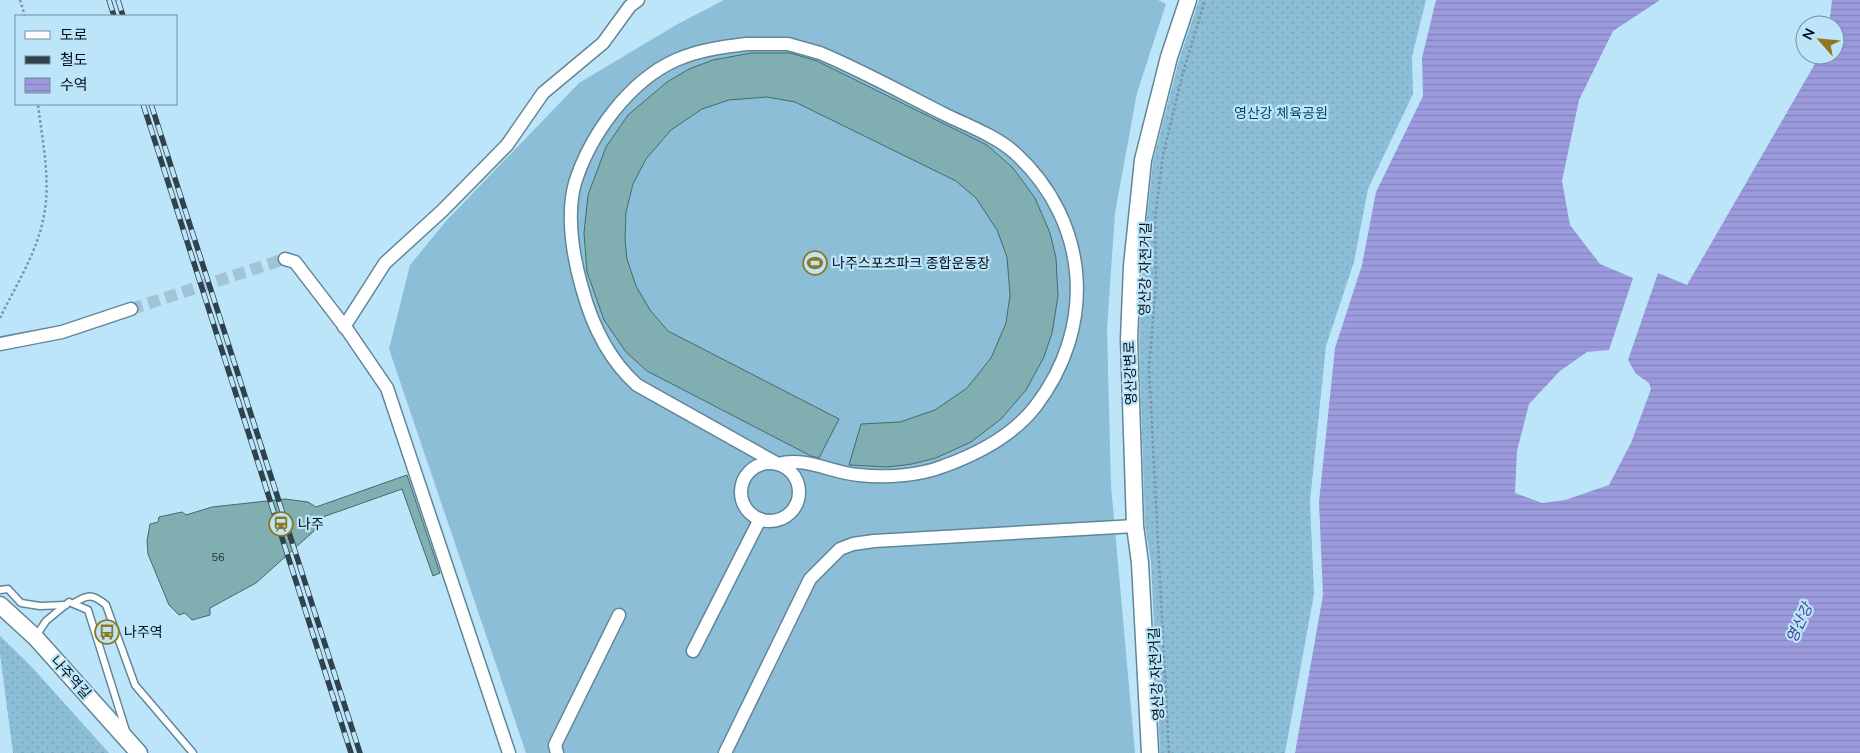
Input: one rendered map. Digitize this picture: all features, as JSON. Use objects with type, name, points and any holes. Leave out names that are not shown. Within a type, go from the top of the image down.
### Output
[{"type":"street","name":"영산강변로","points":[[1150,753],[1140,563],[1135,526],[1129,339],[1132,266],[1143,160],[1154,111],[1188,0]]},
{"type":"street","points":[[344,327],[385,263],[443,210],[507,145],[543,93],[603,43],[632,2]]},
{"type":"street","points":[[778,464],[660,399],[637,385],[621,370],[602,341],[587,306],[572,246],[571,222],[575,184],[603,126],[617,106],[650,76],[675,61],[705,50],[746,44],[788,44],[820,53],[1002,143],[1032,171],[1055,204],[1073,249],[1078,278],[1077,315],[1070,344],[1056,374],[1034,408],[1008,432],[988,446],[942,467],[901,475],[858,475],[804,462],[788,461],[778,464],[761,464],[746,474],[742,482],[742,500],[752,515],[760,520],[778,520],[786,516],[798,501],[798,482],[794,474],[778,464]]},
{"type":"street","points":[[285,259],[295,262],[387,388],[509,753]]},
{"type":"street","points":[[0,344],[62,332],[131,310]]},
{"type":"street","points":[[692,652],[760,520]]},
{"type":"street","points":[[724,753],[810,579],[840,549],[852,544],[874,541],[1135,526]]},
{"type":"street","name":"나주역길","points":[[0,605],[35,637],[134,747]]},
{"type":"street","points":[[558,753],[555,745],[620,615]]},
{"type":"lane","points":[[0,590],[8,589],[21,603],[40,606],[66,605]]},
{"type":"lane","points":[[74,603],[87,595],[95,596],[106,605],[135,685],[193,753]]},
{"type":"lane","points":[[35,637],[46,621],[69,602],[88,610],[134,747]]},
{"type":"path","points":[[20,0],[25,15]]},
{"type":"path","name":"영산강 자전거길","points":[[1169,753],[1149,369],[1156,282],[1156,218],[1164,155],[1183,72],[1205,0]]},
{"type":"path","points":[[0,318],[36,242],[45,215],[47,177],[38,105]]},
{"type":"green space","points":[[724,0],[1158,0],[1166,4],[1137,93],[1115,213],[1107,329],[1111,485],[1135,753],[526,753],[389,349],[410,265],[447,220],[579,83],[676,25]]},
{"type":"green space","name":"영산강 체육공원","points":[[1199,0],[1426,0],[1412,57],[1413,94],[1368,189],[1354,262],[1326,346],[1310,501],[1314,594],[1285,753],[1160,753],[1151,562],[1145,526],[1139,339],[1142,266],[1153,161],[1179,60]]},
{"type":"green space","points":[[0,636],[30,665],[109,753],[13,753],[0,654]]},
{"type":"water","name":"영산강","points":[[1436,0],[1660,0],[1613,31],[1579,100],[1562,181],[1570,225],[1600,264],[1633,278],[1609,350],[1587,352],[1560,371],[1529,404],[1517,451],[1515,493],[1542,503],[1565,500],[1609,485],[1631,443],[1651,389],[1649,383],[1636,374],[1628,360],[1658,273],[1687,285],[1814,65],[1845,65],[1845,15],[1830,15],[1832,0],[1860,0],[1860,753],[1295,753],[1323,595],[1319,502],[1335,348],[1362,265],[1376,192],[1423,96],[1422,58]]},
{"type":"building","points":[[751,53],[790,53],[817,61],[987,145],[1013,168],[1035,198],[1050,233],[1056,258],[1058,296],[1052,333],[1044,357],[1026,390],[1001,419],[971,442],[936,458],[912,464],[887,467],[849,465],[861,424],[900,422],[935,410],[967,388],[991,358],[1006,323],[1010,295],[1007,257],[997,230],[976,198],[956,181],[795,102],[767,97],[729,100],[702,109],[671,130],[646,159],[633,184],[626,212],[625,240],[627,259],[636,286],[650,310],[668,331],[839,419],[819,458],[811,456],[647,371],[626,352],[604,320],[587,272],[584,233],[588,195],[606,147],[628,115],[667,82],[689,69],[713,60]]},
{"type":"building","points":[[407,475],[440,573],[433,576],[402,489],[320,518],[314,531],[256,583],[210,608],[210,615],[192,620],[185,613],[179,615],[169,605],[148,554],[147,541],[150,524],[158,522],[159,517],[182,512],[186,515],[212,507],[285,499],[308,502],[316,507]]},
{"type":"tunnel","points":[[131,309],[285,259]]},
{"type":"railway","points":[[109,0],[114,15]]},
{"type":"railway","points":[[118,0],[123,15]]},
{"type":"railway","points":[[143,105],[351,753]]},
{"type":"railway","points":[[151,105],[360,753]]},
{"type":"place","name":"나주스포츠파크 종합운동장","points":[[815,263]]},
{"type":"place","name":"나주","points":[[281,524]]},
{"type":"place","name":"나주역","points":[[107,632]]}]
